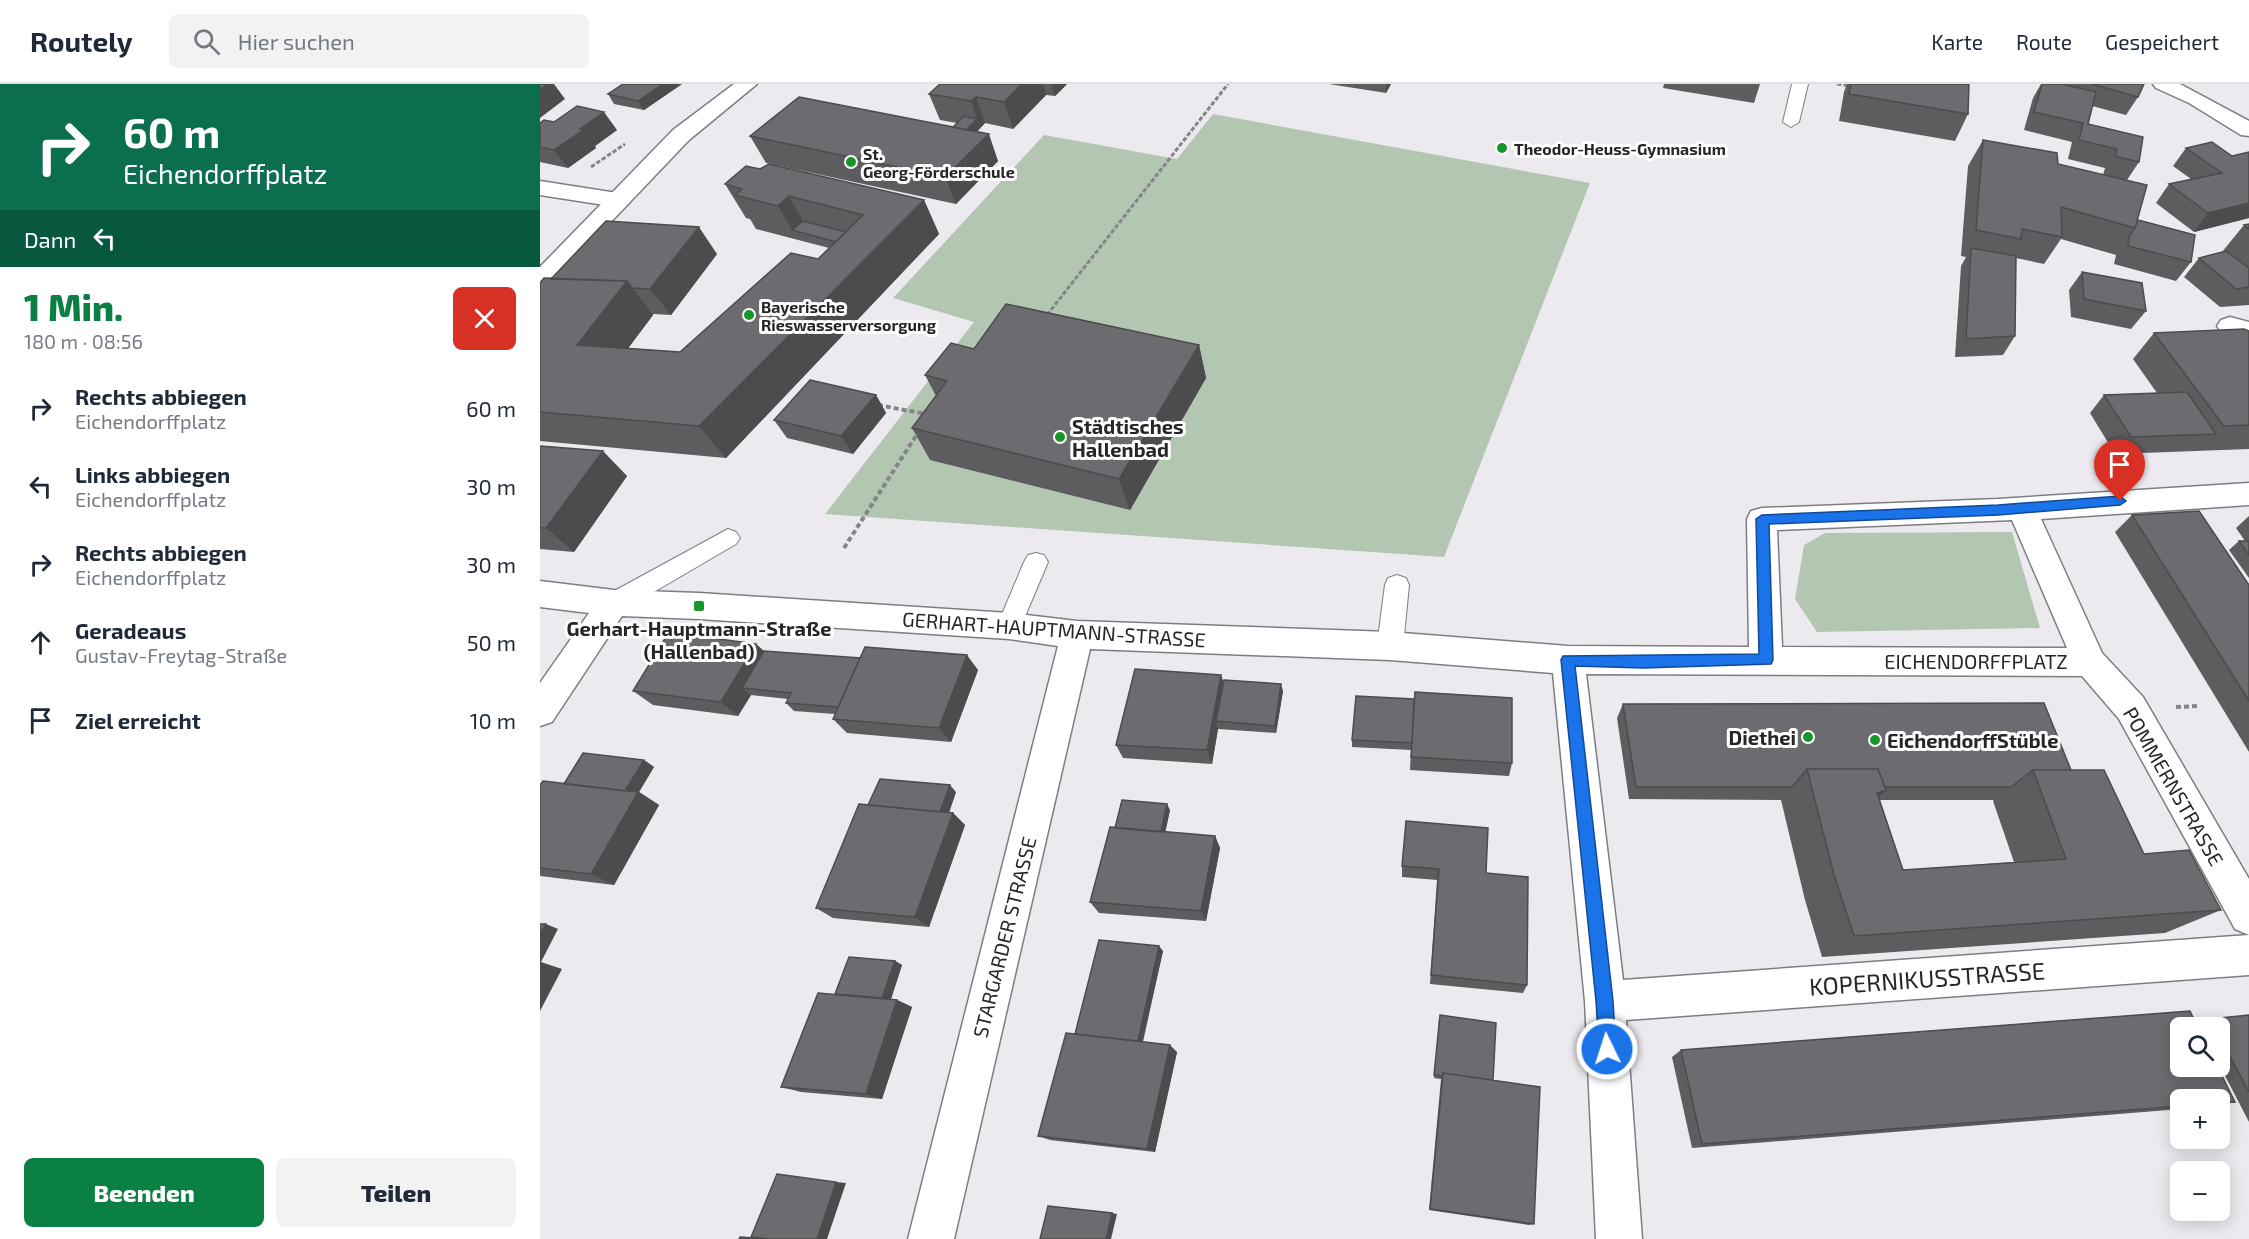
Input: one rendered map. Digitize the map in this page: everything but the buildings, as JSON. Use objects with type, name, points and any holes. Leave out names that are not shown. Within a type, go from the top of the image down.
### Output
[{"type":"street","points":[[540,281],[681,135],[747,84]]},
{"type":"street","points":[[2163,84],[2196,99],[2249,130]]},
{"type":"street","points":[[548,189],[617,200]]},
{"type":"street","points":[[1766,660],[1762,519],[2249,494]]},
{"type":"street","name":"EICHENDORFFPLATZ","points":[[1568,660],[2090,662],[2037,506]]},
{"type":"street","name":"GERHART-HAUPTMANN-STRASSE","points":[[540,594],[614,603],[699,606],[1009,626],[1077,635],[1390,646],[1568,660]]},
{"type":"street","points":[[540,711],[614,603]]},
{"type":"street","name":"STARGARDER STRASSE","points":[[931,1239],[1077,635]]},
{"type":"street","points":[[1568,660],[1605,1001],[1619,1239]]},
{"type":"street","name":"POMMERNSTRASSE","points":[[2090,662],[2132,708],[2249,916]]},
{"type":"street","name":"KOPERNIKUSSTRASSE","points":[[1605,1001],[2249,955]]},
{"type":"lane","points":[[1791,123],[1800,84]]},
{"type":"lane","points":[[614,603],[728,538]]},
{"type":"lane","points":[[1009,626],[1036,562]]},
{"type":"lane","points":[[1390,646],[1396,585]]},
{"type":"path","points":[[1042,320],[1228,84]]},
{"type":"path","points":[[1837,84],[1857,87]]},
{"type":"path","points":[[871,403],[929,415]]},
{"type":"path","points":[[844,548],[923,424]]},
{"type":"green space","points":[[1213,114],[1590,183],[1444,557],[825,514],[974,322],[893,298],[1044,135],[1177,159]]},
{"type":"green space","points":[[2012,532],[2040,628],[1817,632],[1795,599],[1804,545],[1825,533]]},
{"type":"place","name":"Theodor-Heuss-Gymnasium","points":[[1502,148]]},
{"type":"place","name":"St. Georg-Förderschule","points":[[851,162]]},
{"type":"place","name":"Bayerische Rieswasserversorgung","points":[[749,315]]},
{"type":"place","name":"Städtisches Hallenbad","points":[[1060,437]]},
{"type":"place","name":"Gerhart-Hauptmann-Straße (Hallenbad)","points":[[699,606]]},
{"type":"place","name":"Diethei","points":[[1808,737]]},
{"type":"place","name":"EichendorffStüble","points":[[1875,740]]},
{"type":"route","points":[[1607,1049],[1605,1001],[1568,660],[1643,662],[1766,660],[1762,519],[1998,510],[2120,501]]}]
